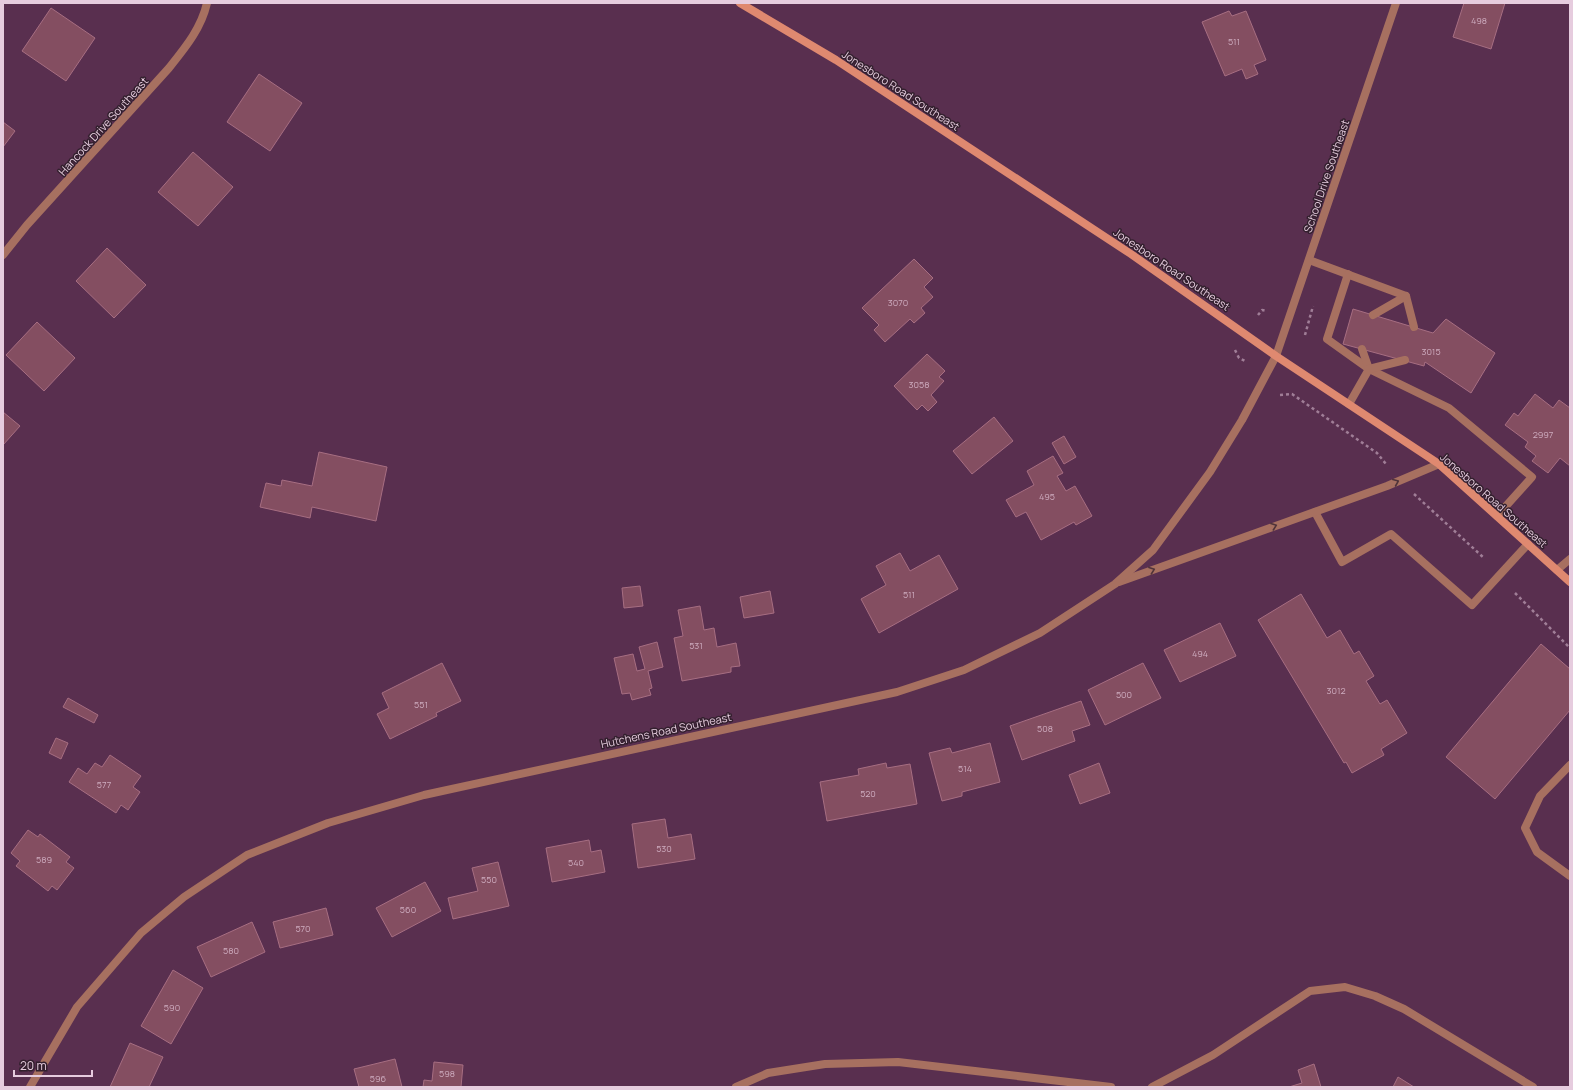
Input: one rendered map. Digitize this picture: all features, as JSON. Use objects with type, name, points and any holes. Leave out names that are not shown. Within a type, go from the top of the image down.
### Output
[{"type":"main road","name":"Jonesboro Road Southeast","points":[[740,3],[836,60],[1131,254],[1276,356],[1438,464],[1570,582]]},
{"type":"street","name":"Hancock Drive Southeast","points":[[3,255],[27,225],[170,68],[188,45],[203,20],[207,3]]},
{"type":"street","name":"School Drive Southeast","points":[[1276,356],[1396,3]]},
{"type":"street","points":[[1309,260],[1406,296]]},
{"type":"street","points":[[1348,274],[1327,339],[1369,369],[1449,408],[1532,477],[1497,516]]},
{"type":"street","points":[[1373,315],[1406,296]]},
{"type":"street","points":[[1406,296],[1414,328]]},
{"type":"street","points":[[1362,349],[1369,369]]},
{"type":"street","name":"Hutchens Road Southeast","points":[[30,1087],[77,1007],[141,933],[184,897],[247,855],[328,823],[424,795],[898,692],[964,670],[1040,633],[1115,584],[1153,550],[1210,472],[1242,420],[1276,356]]},
{"type":"street","points":[[1349,404],[1369,369],[1405,360]]},
{"type":"street","points":[[1115,584],[1387,486],[1438,464]]},
{"type":"street","points":[[1315,512],[1342,562],[1390,534],[1472,605],[1528,544]]},
{"type":"street","points":[[1557,570],[1570,559]]},
{"type":"street","points":[[1570,765],[1540,796],[1525,828],[1537,852],[1570,876]]},
{"type":"street","points":[[1152,1087],[1213,1055],[1310,991],[1345,987],[1375,996],[1404,1010],[1533,1087]]},
{"type":"street","points":[[736,1087],[768,1073],[825,1064],[898,1062],[1111,1087]]},
{"type":"path","points":[[1306,335],[1314,304]]},
{"type":"path","points":[[1258,315],[1262,310],[1267,311]]},
{"type":"path","points":[[1235,349],[1239,358],[1245,362]]},
{"type":"path","points":[[1280,395],[1292,394],[1377,452],[1386,464]]},
{"type":"path","points":[[1414,494],[1484,558]]},
{"type":"path","points":[[1515,593],[1570,648]]},
{"type":"building","points":[[1464,3],[1505,3],[1491,49],[1453,37]]},
{"type":"building","points":[[51,8],[95,38],[66,81],[22,51]]},
{"type":"building","points":[[1229,11],[1232,16],[1246,11],[1266,60],[1254,65],[1258,74],[1246,79],[1242,69],[1225,76],[1202,22]]},
{"type":"building","points":[[259,74],[302,103],[270,151],[227,122]]},
{"type":"building","points":[[3,122],[15,131],[3,147]]},
{"type":"building","points":[[193,152],[233,187],[198,226],[158,192]]},
{"type":"building","points":[[107,248],[146,285],[114,318],[76,281]]},
{"type":"building","points":[[914,259],[933,278],[924,287],[933,297],[921,308],[925,313],[914,323],[910,319],[885,342],[874,330],[879,325],[862,308]]},
{"type":"building","points":[[1353,309],[1433,333],[1446,319],[1495,353],[1471,393],[1425,362],[1424,366],[1343,344]]},
{"type":"building","points":[[37,322],[75,358],[44,391],[6,355]]},
{"type":"building","points":[[927,354],[945,371],[939,377],[944,381],[931,395],[937,402],[928,411],[922,405],[917,410],[894,386]]},
{"type":"building","points":[[1535,394],[1553,408],[1559,400],[1570,408],[1570,466],[1560,458],[1548,473],[1532,461],[1536,456],[1525,447],[1528,442],[1505,425],[1514,413],[1518,416]]},
{"type":"building","points":[[3,412],[20,426],[3,445]]},
{"type":"building","points":[[994,417],[1013,441],[972,474],[953,451]]},
{"type":"building","points":[[1064,436],[1076,457],[1064,464],[1052,443]]},
{"type":"building","points":[[319,452],[387,467],[376,521],[312,507],[310,518],[260,507],[266,483],[281,486],[282,480],[312,486]]},
{"type":"building","points":[[1053,456],[1063,473],[1057,476],[1066,491],[1075,486],[1092,516],[1076,525],[1074,522],[1041,540],[1026,512],[1016,517],[1006,500],[1034,485],[1027,471]]},
{"type":"building","points":[[900,553],[910,571],[939,555],[958,589],[879,633],[861,599],[886,585],[876,566]]},
{"type":"building","points":[[640,586],[643,606],[624,608],[622,588]]},
{"type":"building","points":[[770,591],[774,613],[744,618],[740,597]]},
{"type":"building","points":[[1301,594],[1327,638],[1340,630],[1354,654],[1359,651],[1374,676],[1366,681],[1380,704],[1387,700],[1407,733],[1381,749],[1384,755],[1352,773],[1346,762],[1344,763],[1258,620]]},
{"type":"building","points":[[700,606],[704,630],[714,628],[717,647],[736,643],[740,666],[731,667],[731,672],[682,681],[674,638],[683,636],[678,610]]},
{"type":"building","points":[[1220,623],[1236,656],[1180,682],[1164,650]]},
{"type":"building","points":[[657,642],[663,667],[648,671],[652,688],[649,689],[651,695],[632,700],[630,693],[622,694],[614,658],[633,654],[637,671],[645,669],[639,647]]},
{"type":"building","points":[[1541,644],[1570,669],[1570,710],[1495,799],[1446,757]]},
{"type":"building","points":[[442,663],[461,701],[436,713],[437,716],[390,739],[377,714],[389,708],[382,693]]},
{"type":"building","points":[[1143,663],[1161,698],[1105,725],[1088,690]]},
{"type":"building","points":[[68,698],[98,715],[94,723],[63,707]]},
{"type":"building","points":[[1081,701],[1090,725],[1072,731],[1075,741],[1022,760],[1010,726]]},
{"type":"building","points":[[56,738],[68,743],[61,759],[49,753]]},
{"type":"building","points":[[990,743],[1000,782],[962,792],[962,796],[942,801],[929,753],[950,748],[952,753]]},
{"type":"building","points":[[110,755],[141,776],[133,787],[140,792],[128,810],[121,805],[116,813],[69,782],[78,768],[87,774],[95,763],[102,767]]},
{"type":"building","points":[[886,763],[887,768],[910,764],[917,804],[827,821],[820,782],[859,775],[858,769]]},
{"type":"building","points":[[1099,763],[1110,793],[1080,804],[1069,775]]},
{"type":"building","points":[[665,819],[668,838],[691,834],[695,859],[638,868],[632,824]]},
{"type":"building","points":[[28,830],[38,837],[40,834],[70,857],[66,862],[74,868],[57,890],[52,886],[48,891],[16,866],[20,861],[11,853]]},
{"type":"building","points":[[589,840],[591,852],[601,850],[605,872],[552,882],[546,848]]},
{"type":"building","points":[[498,862],[509,906],[453,919],[448,898],[478,891],[472,868]]},
{"type":"building","points":[[425,882],[441,911],[392,937],[376,908]]},
{"type":"building","points":[[326,908],[333,935],[280,948],[273,922]]},
{"type":"building","points":[[252,922],[265,952],[211,977],[197,947]]},
{"type":"building","points":[[173,970],[203,988],[171,1044],[141,1026]]},
{"type":"building","points":[[130,1043],[163,1057],[149,1087],[110,1087]]},
{"type":"building","points":[[395,1059],[402,1087],[359,1087],[354,1069]]},
{"type":"building","points":[[434,1062],[463,1065],[461,1087],[423,1087],[424,1080],[432,1081]]},
{"type":"building","points":[[1314,1064],[1321,1087],[1289,1087],[1302,1083],[1298,1070]]},
{"type":"building","points":[[1398,1077],[1414,1087],[1393,1087]]}]
